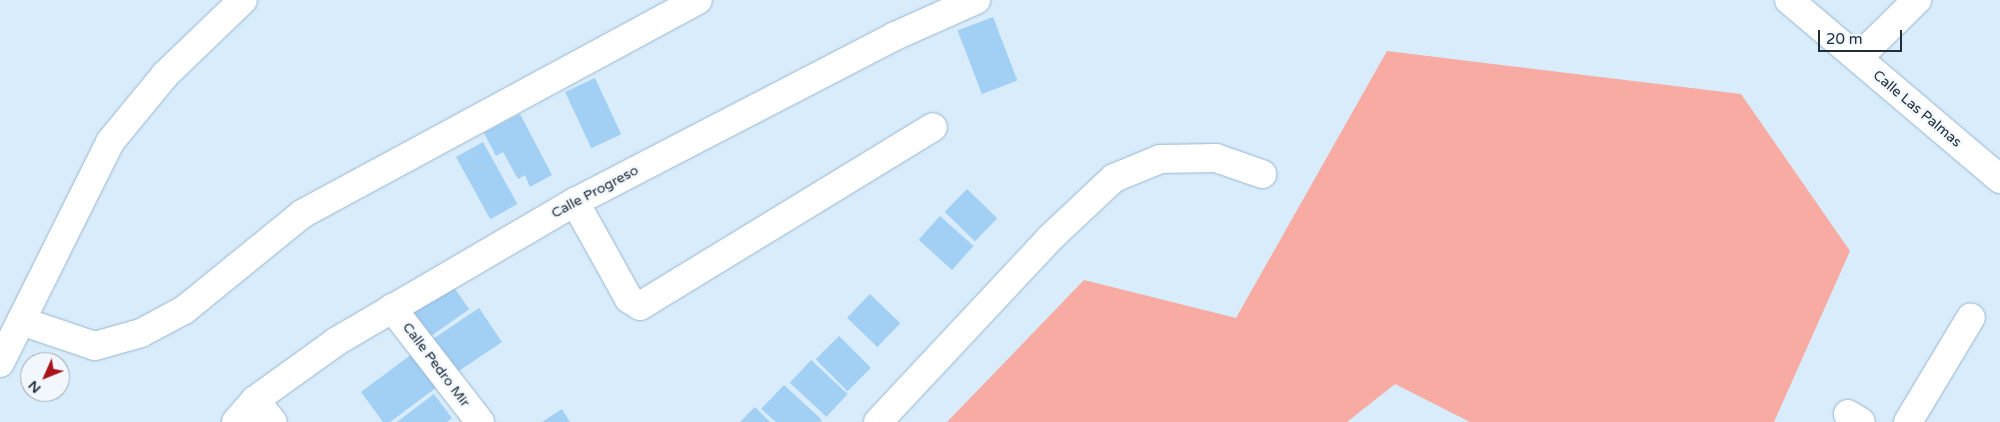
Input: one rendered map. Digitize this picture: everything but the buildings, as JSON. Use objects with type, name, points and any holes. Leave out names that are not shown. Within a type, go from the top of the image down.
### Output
[{"type":"street","points":[[0,363],[110,142],[165,75],[243,0]]},
{"type":"street","points":[[21,321],[95,346],[141,333],[184,310],[302,214],[698,0]]},
{"type":"street","name":"Calle Progreso","points":[[236,422],[255,400],[392,308],[575,202],[895,36],[976,0]]},
{"type":"street","name":"Calle Las Palmas","points":[[1789,0],[1997,171]]},
{"type":"street","points":[[1858,58],[1917,0]]},
{"type":"street","points":[[575,202],[630,298],[640,306],[933,127]]},
{"type":"street","points":[[878,422],[1048,239],[1114,178],[1160,158],[1216,158],[1262,174]]},
{"type":"street","name":"Calle Pedro Mir","points":[[392,308],[480,422]]},
{"type":"street","points":[[1908,422],[1971,317]]},
{"type":"street","points":[[255,400],[273,422]]},
{"type":"shaded area","points":[[1387,51],[1741,94],[1850,251],[1774,422],[1470,422],[1395,384],[1347,422],[947,422],[1084,280],[1236,318]]}]
